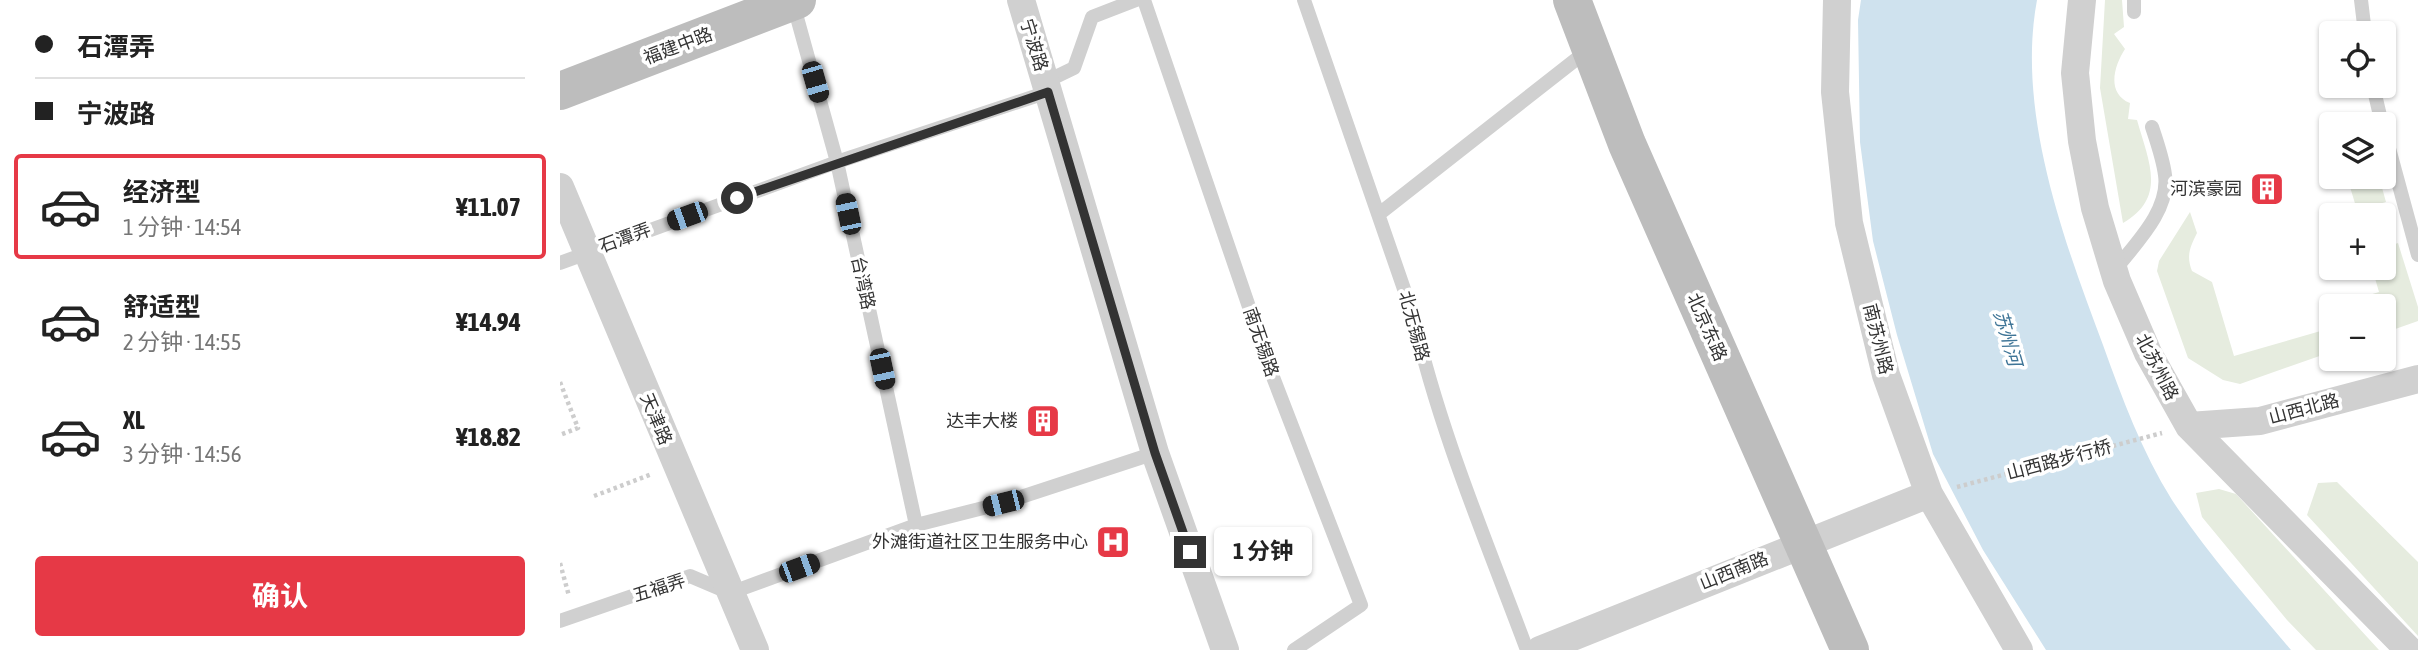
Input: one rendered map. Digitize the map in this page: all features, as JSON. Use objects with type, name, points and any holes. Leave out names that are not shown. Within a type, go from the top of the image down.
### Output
[{"type":"main road","name":"福建中路","points":[[560,92],[795,1]]},
{"type":"main road","name":"北京东路","points":[[1581,2],[1589,49],[1850,650]]},
{"type":"street","name":"宁波路","points":[[1021,0],[1155,453],[1225,650]]},
{"type":"street","name":"南苏州路","points":[[1838,0],[1835,92],[1849,223],[1886,375],[1929,494],[2019,650]]},
{"type":"street","name":"北苏州路","points":[[2081,0],[2076,73],[2082,141],[2095,208],[2114,271],[2148,353],[2189,426],[2409,650]]},
{"type":"street","name":"天津路","points":[[560,187],[755,650]]},
{"type":"street","name":"山西北路","points":[[2189,426],[2260,421],[2418,379]]},
{"type":"street","name":"山西南路","points":[[1540,650],[1584,642],[1802,543],[1929,494]]},
{"type":"lane","name":"石潭弄","points":[[560,263],[587,251],[1047,87],[1074,68],[1092,17],[1136,0]]},
{"type":"lane","name":"南无锡路","points":[[1144,0],[1273,377],[1361,605],[1294,650]]},
{"type":"lane","name":"北无锡路","points":[[1304,0],[1380,214],[1448,438],[1527,650]]},
{"type":"lane","points":[[2361,0],[2364,21]]},
{"type":"lane","name":"台湾路","points":[[795,1],[837,162],[916,525]]},
{"type":"lane","points":[[1380,214],[1589,49]]},
{"type":"lane","points":[[2114,271],[2159,209],[2165,194],[2165,176],[2152,127]]},
{"type":"lane","points":[[2396,174],[2418,256]]},
{"type":"lane","points":[[730,593],[916,525],[1003,503],[1155,453]]},
{"type":"lane","name":"五福弄","points":[[560,621],[690,576],[730,593]]},
{"type":"path","points":[[560,382],[578,428],[560,435]]},
{"type":"path","name":"山西路步行桥","points":[[1929,494],[2189,426]]},
{"type":"path","points":[[594,496],[676,465]]},
{"type":"path","points":[[560,564],[575,616]]},
{"type":"shaded area","points":[[2105,0],[2122,0],[2124,27],[2114,34],[2125,49],[2115,71],[2115,86],[2122,99],[2130,103],[2128,119],[2137,120],[2151,177],[2146,202],[2123,223],[2100,88]]},
{"type":"shaded area","points":[[2351,189],[2382,189],[2386,202],[2382,203],[2355,203]]},
{"type":"shaded area","points":[[2190,212],[2197,233],[2190,252],[2190,266],[2192,271],[2212,282],[2234,356],[2319,331],[2319,356],[2240,384],[2223,380],[2188,358],[2157,271],[2159,261]]},
{"type":"shaded area","points":[[2398,243],[2418,307],[2418,321],[2396,329],[2396,294],[2372,294],[2379,292],[2376,280],[2396,280]]},
{"type":"shaded area","points":[[2337,482],[2418,562],[2418,636],[2307,515],[2318,483]]},
{"type":"shaded area","points":[[2219,489],[2236,494],[2379,650],[2316,650],[2287,620],[2202,517],[2196,493]]},
{"type":"water","name":"苏州河","points":[[1861,0],[2037,0],[2032,43],[2033,87],[2047,176],[2073,263],[2125,405],[2151,463],[2185,520],[2291,650],[2046,650],[1983,550],[1933,454],[1897,335],[1873,241],[1860,142],[1858,20]]},
{"type":"place","name":"河滨豪园","points":[[2267,189]]},
{"type":"place","name":"达丰大楼","points":[[1043,421]]},
{"type":"place","name":"外滩街道社区卫生服务中心","points":[[1113,542]]},
{"type":"route","points":[[737,198],[1048,92],[1155,453],[1190,552]]}]
